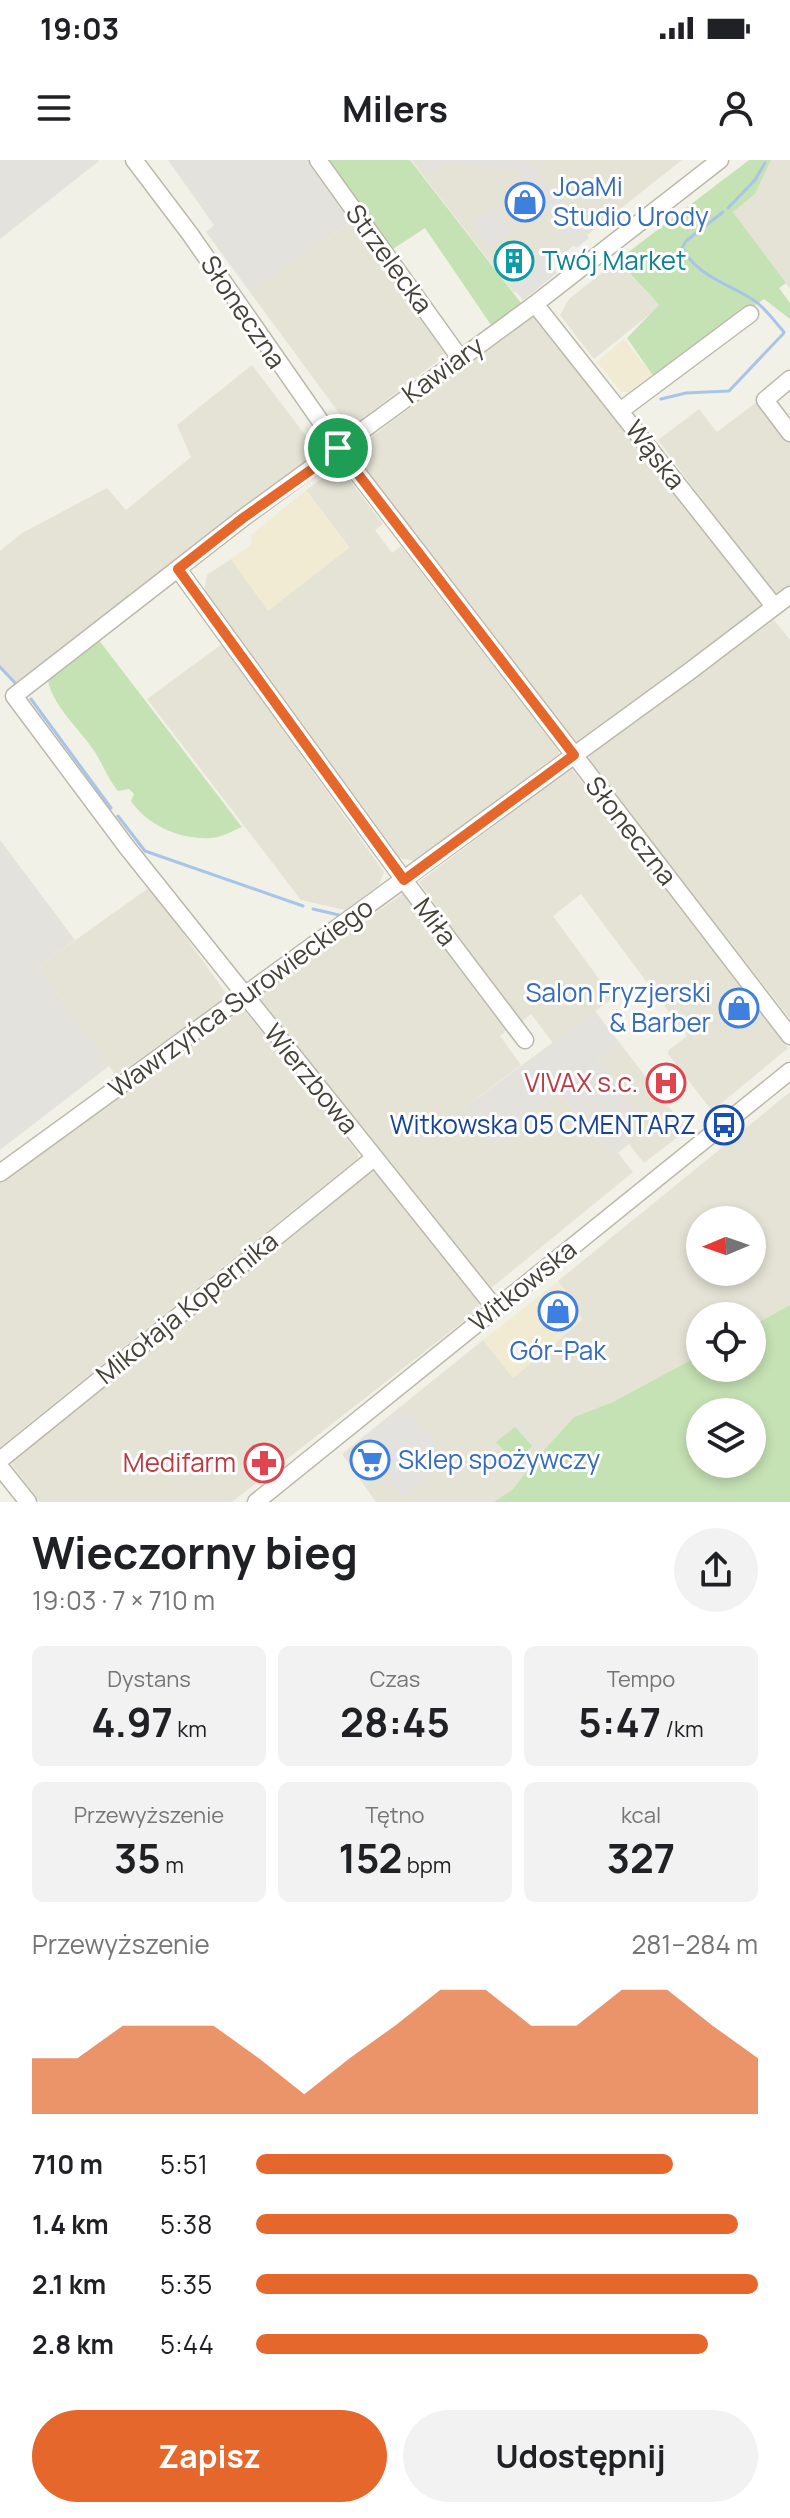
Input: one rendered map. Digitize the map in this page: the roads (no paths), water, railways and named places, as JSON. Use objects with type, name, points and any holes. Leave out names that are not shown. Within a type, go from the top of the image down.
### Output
[{"type":"street","name":"Słoneczna","points":[[134,160],[190,234],[338,448],[790,1036]]},
{"type":"street","name":"Strzelecka","points":[[318,160],[460,358]]},
{"type":"street","name":"Kawiary","points":[[14,696],[243,518],[535,304],[720,160]]},
{"type":"street","name":"Wąska","points":[[535,304],[774,606]]},
{"type":"street","points":[[620,411],[750,314]]},
{"type":"street","points":[[790,379],[765,400],[790,433]]},
{"type":"street","name":"Miła","points":[[178,569],[404,880],[525,1040]]},
{"type":"street","name":"Wawrzyńca Surowieckiego","points":[[0,1173],[790,595]]},
{"type":"street","name":"Wierzbowa","points":[[14,696],[243,995],[495,1308]]},
{"type":"street","name":"Witkowska","points":[[256,1502],[790,1071]]},
{"type":"street","name":"Mikołaja Kopernika","points":[[0,1460],[374,1158]]},
{"type":"street","points":[[0,1467],[28,1502]]},
{"type":"waterway","points":[[728,208],[755,180],[765,163]]},
{"type":"waterway","points":[[661,399],[686,393],[729,391],[784,332],[757,302],[704,272],[682,248],[686,241],[723,212]]},
{"type":"waterway","points":[[0,667],[16,684]]},
{"type":"waterway","points":[[31,699],[111,808]]},
{"type":"waterway","points":[[118,816],[145,851],[303,906]]},
{"type":"waterway","points":[[313,909],[339,915]]},
{"type":"place","name":"JoaMi Studio Urody","points":[[525,202]]},
{"type":"place","name":"Twój Market","points":[[514,261]]},
{"type":"place","name":"Salon Fryzjerski & Barber","points":[[739,1008]]},
{"type":"place","name":"VIVAX s.c.","points":[[666,1083]]},
{"type":"place","name":"Witkowska 05 CMENTARZ","points":[[724,1125]]},
{"type":"place","name":"Gór-Pak","points":[[558,1311]]},
{"type":"place","name":"Sklep spożywczy","points":[[370,1460]]},
{"type":"place","name":"Medifarm","points":[[264,1463]]}]
